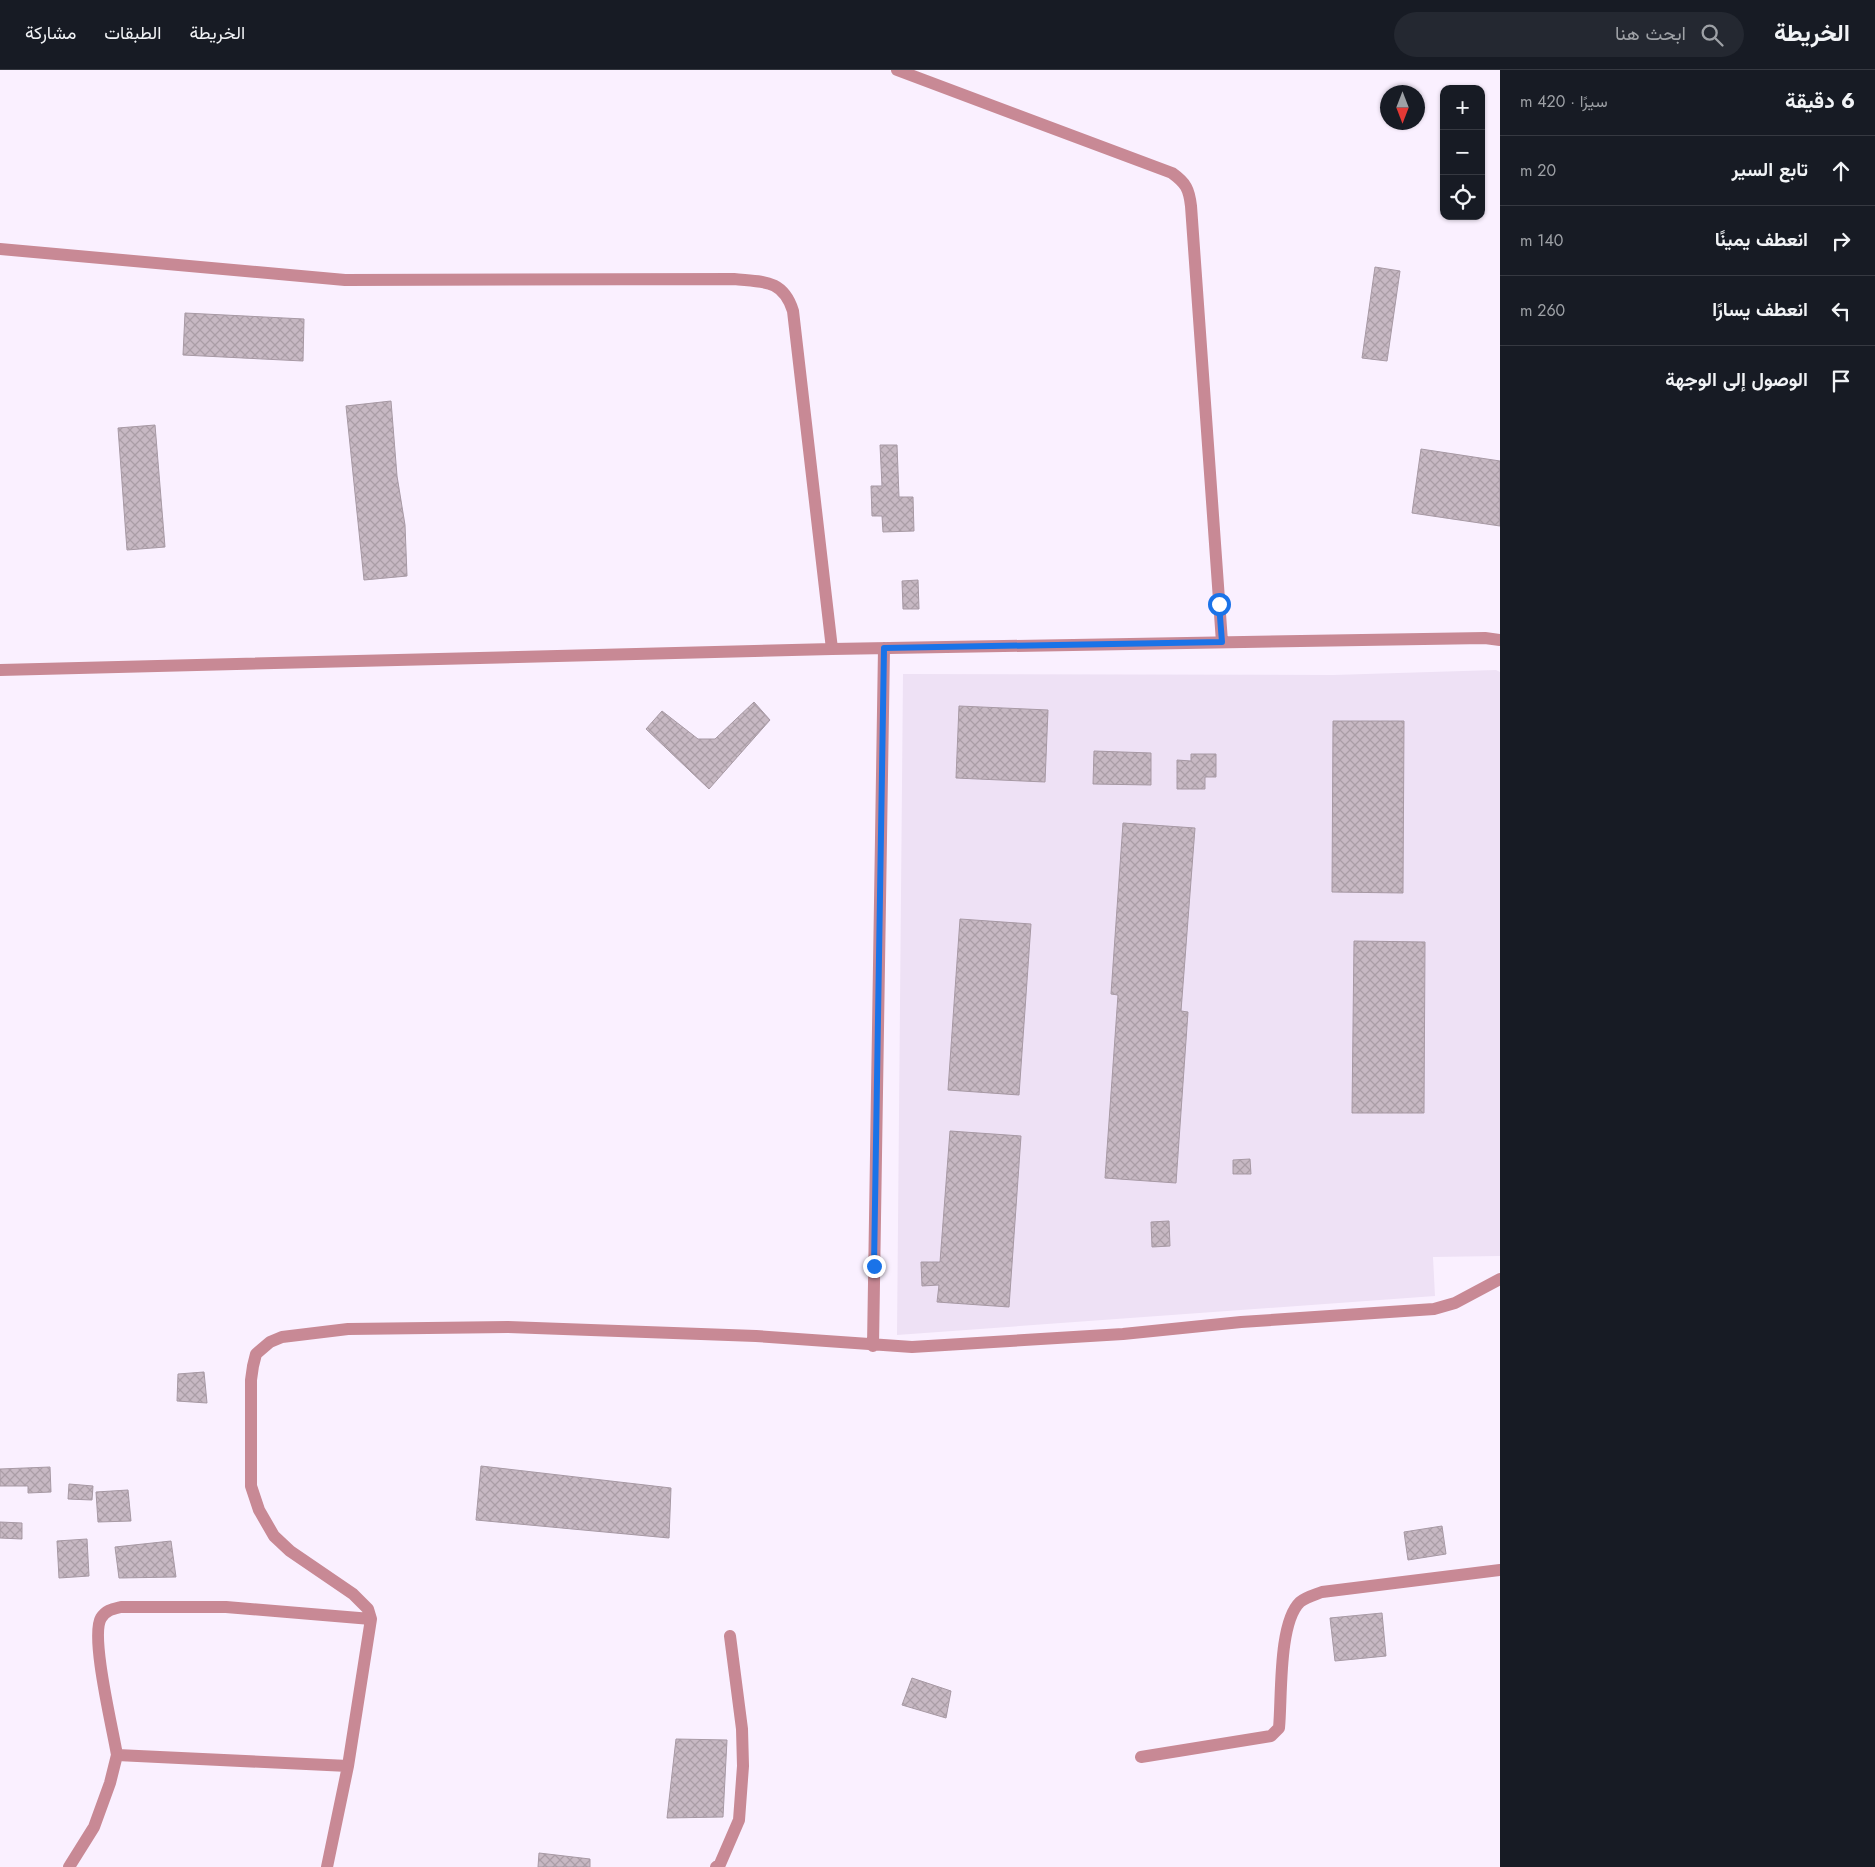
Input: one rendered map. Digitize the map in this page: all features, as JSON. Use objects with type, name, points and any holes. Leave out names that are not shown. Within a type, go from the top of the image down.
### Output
[{"type":"street","points":[[897,70],[1146,163],[1185,182],[1190,199],[1222,642]]},
{"type":"street","points":[[0,249],[345,280],[734,279],[768,282],[782,289],[789,297],[794,312],[832,649]]},
{"type":"street","points":[[0,670],[832,649],[1484,638],[1500,640]]},
{"type":"street","points":[[873,1346],[884,648]]},
{"type":"street","points":[[327,1867],[348,1766],[371,1619],[368,1609],[352,1594],[329,1580],[279,1541],[259,1510],[251,1486],[251,1380],[256,1354],[270,1342],[282,1337],[348,1329],[508,1327],[756,1336],[873,1346],[912,1347],[1123,1334],[1241,1322],[1434,1308],[1456,1303],[1500,1279]]},
{"type":"street","points":[[1141,1758],[1271,1736],[1276,1733],[1279,1728],[1281,1678],[1288,1627],[1299,1603],[1309,1596],[1322,1592],[1500,1570]]},
{"type":"street","points":[[69,1867],[94,1827],[110,1783],[117,1755],[98,1639],[100,1619],[108,1610],[121,1607],[226,1607],[371,1619]]},
{"type":"street","points":[[716,1867],[720,1864],[739,1820],[743,1766],[742,1729],[730,1636]]},
{"type":"street","points":[[117,1755],[348,1766]]},
{"type":"shaded area","points":[[1496,670],[1500,672],[1500,1256],[1433,1257],[1435,1296],[897,1335],[903,674],[1333,675]]},
{"type":"building","points":[[1375,267],[1400,271],[1387,361],[1362,358]]},
{"type":"building","points":[[185,313],[304,319],[303,361],[183,355]]},
{"type":"building","points":[[391,401],[397,476],[405,525],[407,576],[364,580],[346,406]]},
{"type":"building","points":[[155,425],[165,547],[127,550],[118,428]]},
{"type":"building","points":[[880,445],[897,445],[899,497],[913,497],[914,531],[883,532],[882,516],[872,516],[871,486],[882,486]]},
{"type":"building","points":[[1421,449],[1500,461],[1500,526],[1412,513]]},
{"type":"building","points":[[918,580],[919,609],[903,609],[902,581]]},
{"type":"building","points":[[754,702],[770,720],[709,789],[646,729],[662,711],[698,739],[715,739]]},
{"type":"building","points":[[959,706],[1048,710],[1045,782],[956,778]]},
{"type":"building","points":[[1333,721],[1404,721],[1403,893],[1332,892]]},
{"type":"building","points":[[1094,751],[1151,753],[1151,785],[1093,784]]},
{"type":"building","points":[[1191,754],[1216,754],[1216,777],[1205,777],[1205,789],[1177,789],[1177,760],[1191,761]]},
{"type":"building","points":[[1123,823],[1195,828],[1181,1011],[1188,1012],[1176,1183],[1105,1178],[1118,995],[1111,994]]},
{"type":"building","points":[[960,919],[1031,924],[1019,1095],[948,1090]]},
{"type":"building","points":[[1354,941],[1425,942],[1424,1113],[1352,1113]]},
{"type":"building","points":[[950,1131],[1021,1136],[1009,1307],[937,1302],[939,1285],[922,1286],[921,1262],[940,1262]]},
{"type":"building","points":[[1250,1159],[1251,1174],[1233,1174],[1233,1160]]},
{"type":"building","points":[[1169,1221],[1170,1246],[1152,1247],[1151,1222]]},
{"type":"building","points":[[204,1372],[207,1403],[177,1401],[178,1374]]},
{"type":"building","points":[[481,1466],[671,1488],[669,1538],[476,1520]]},
{"type":"building","points":[[50,1467],[51,1492],[28,1493],[28,1486],[0,1486],[0,1469]]},
{"type":"building","points":[[69,1484],[93,1486],[92,1500],[68,1499]]},
{"type":"building","points":[[128,1490],[131,1521],[98,1522],[96,1492]]},
{"type":"building","points":[[0,1522],[22,1523],[22,1539],[0,1538]]},
{"type":"building","points":[[1442,1526],[1446,1554],[1408,1560],[1404,1532]]},
{"type":"building","points":[[87,1539],[89,1576],[59,1578],[57,1541]]},
{"type":"building","points":[[171,1541],[176,1577],[119,1578],[115,1547]]},
{"type":"building","points":[[1382,1613],[1386,1656],[1335,1661],[1330,1618]]},
{"type":"building","points":[[912,1678],[951,1691],[946,1718],[902,1705]]},
{"type":"building","points":[[676,1739],[727,1740],[723,1817],[667,1818]]},
{"type":"building","points":[[539,1853],[590,1859],[590,1867],[538,1867]]},
{"type":"route","points":[[874,1266],[884,648],[1222,642],[1219,604]]}]
